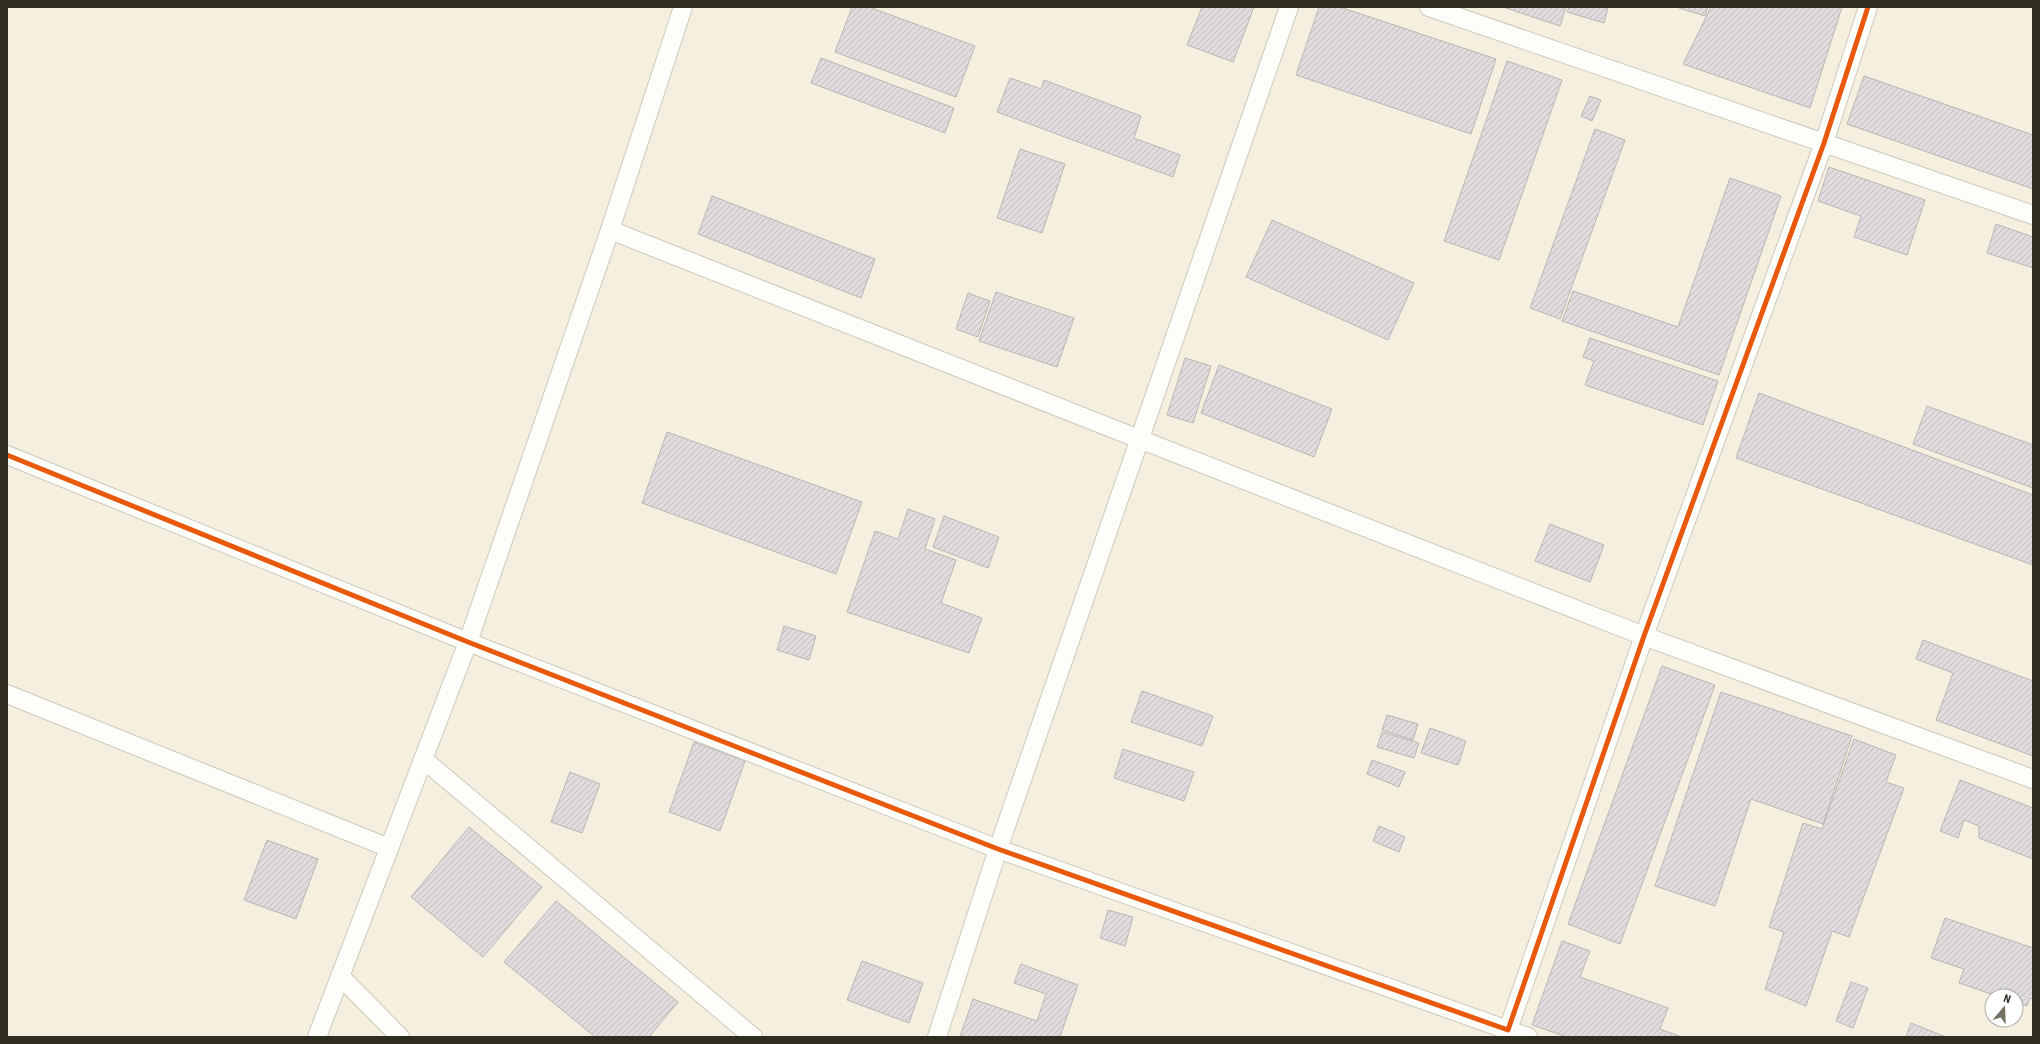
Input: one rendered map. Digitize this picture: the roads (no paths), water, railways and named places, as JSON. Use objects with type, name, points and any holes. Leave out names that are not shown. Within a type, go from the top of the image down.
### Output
[{"type":"street","points":[[317,1037],[468,642],[610,230],[684,7]]},
{"type":"street","points":[[937,1037],[998,849],[1138,439],[1289,7]]},
{"type":"street","points":[[1429,7],[2033,215]]},
{"type":"street","points":[[1507,1033],[1644,636],[1824,143],[1868,7]]},
{"type":"street","points":[[610,230],[1138,439],[1644,636],[2033,779]]},
{"type":"street","points":[[7,455],[468,642],[998,849],[1507,1033],[1528,1037]]},
{"type":"street","points":[[7,694],[389,848]]},
{"type":"street","points":[[423,759],[753,1037]]},
{"type":"street","points":[[340,976],[400,1037]]}]
